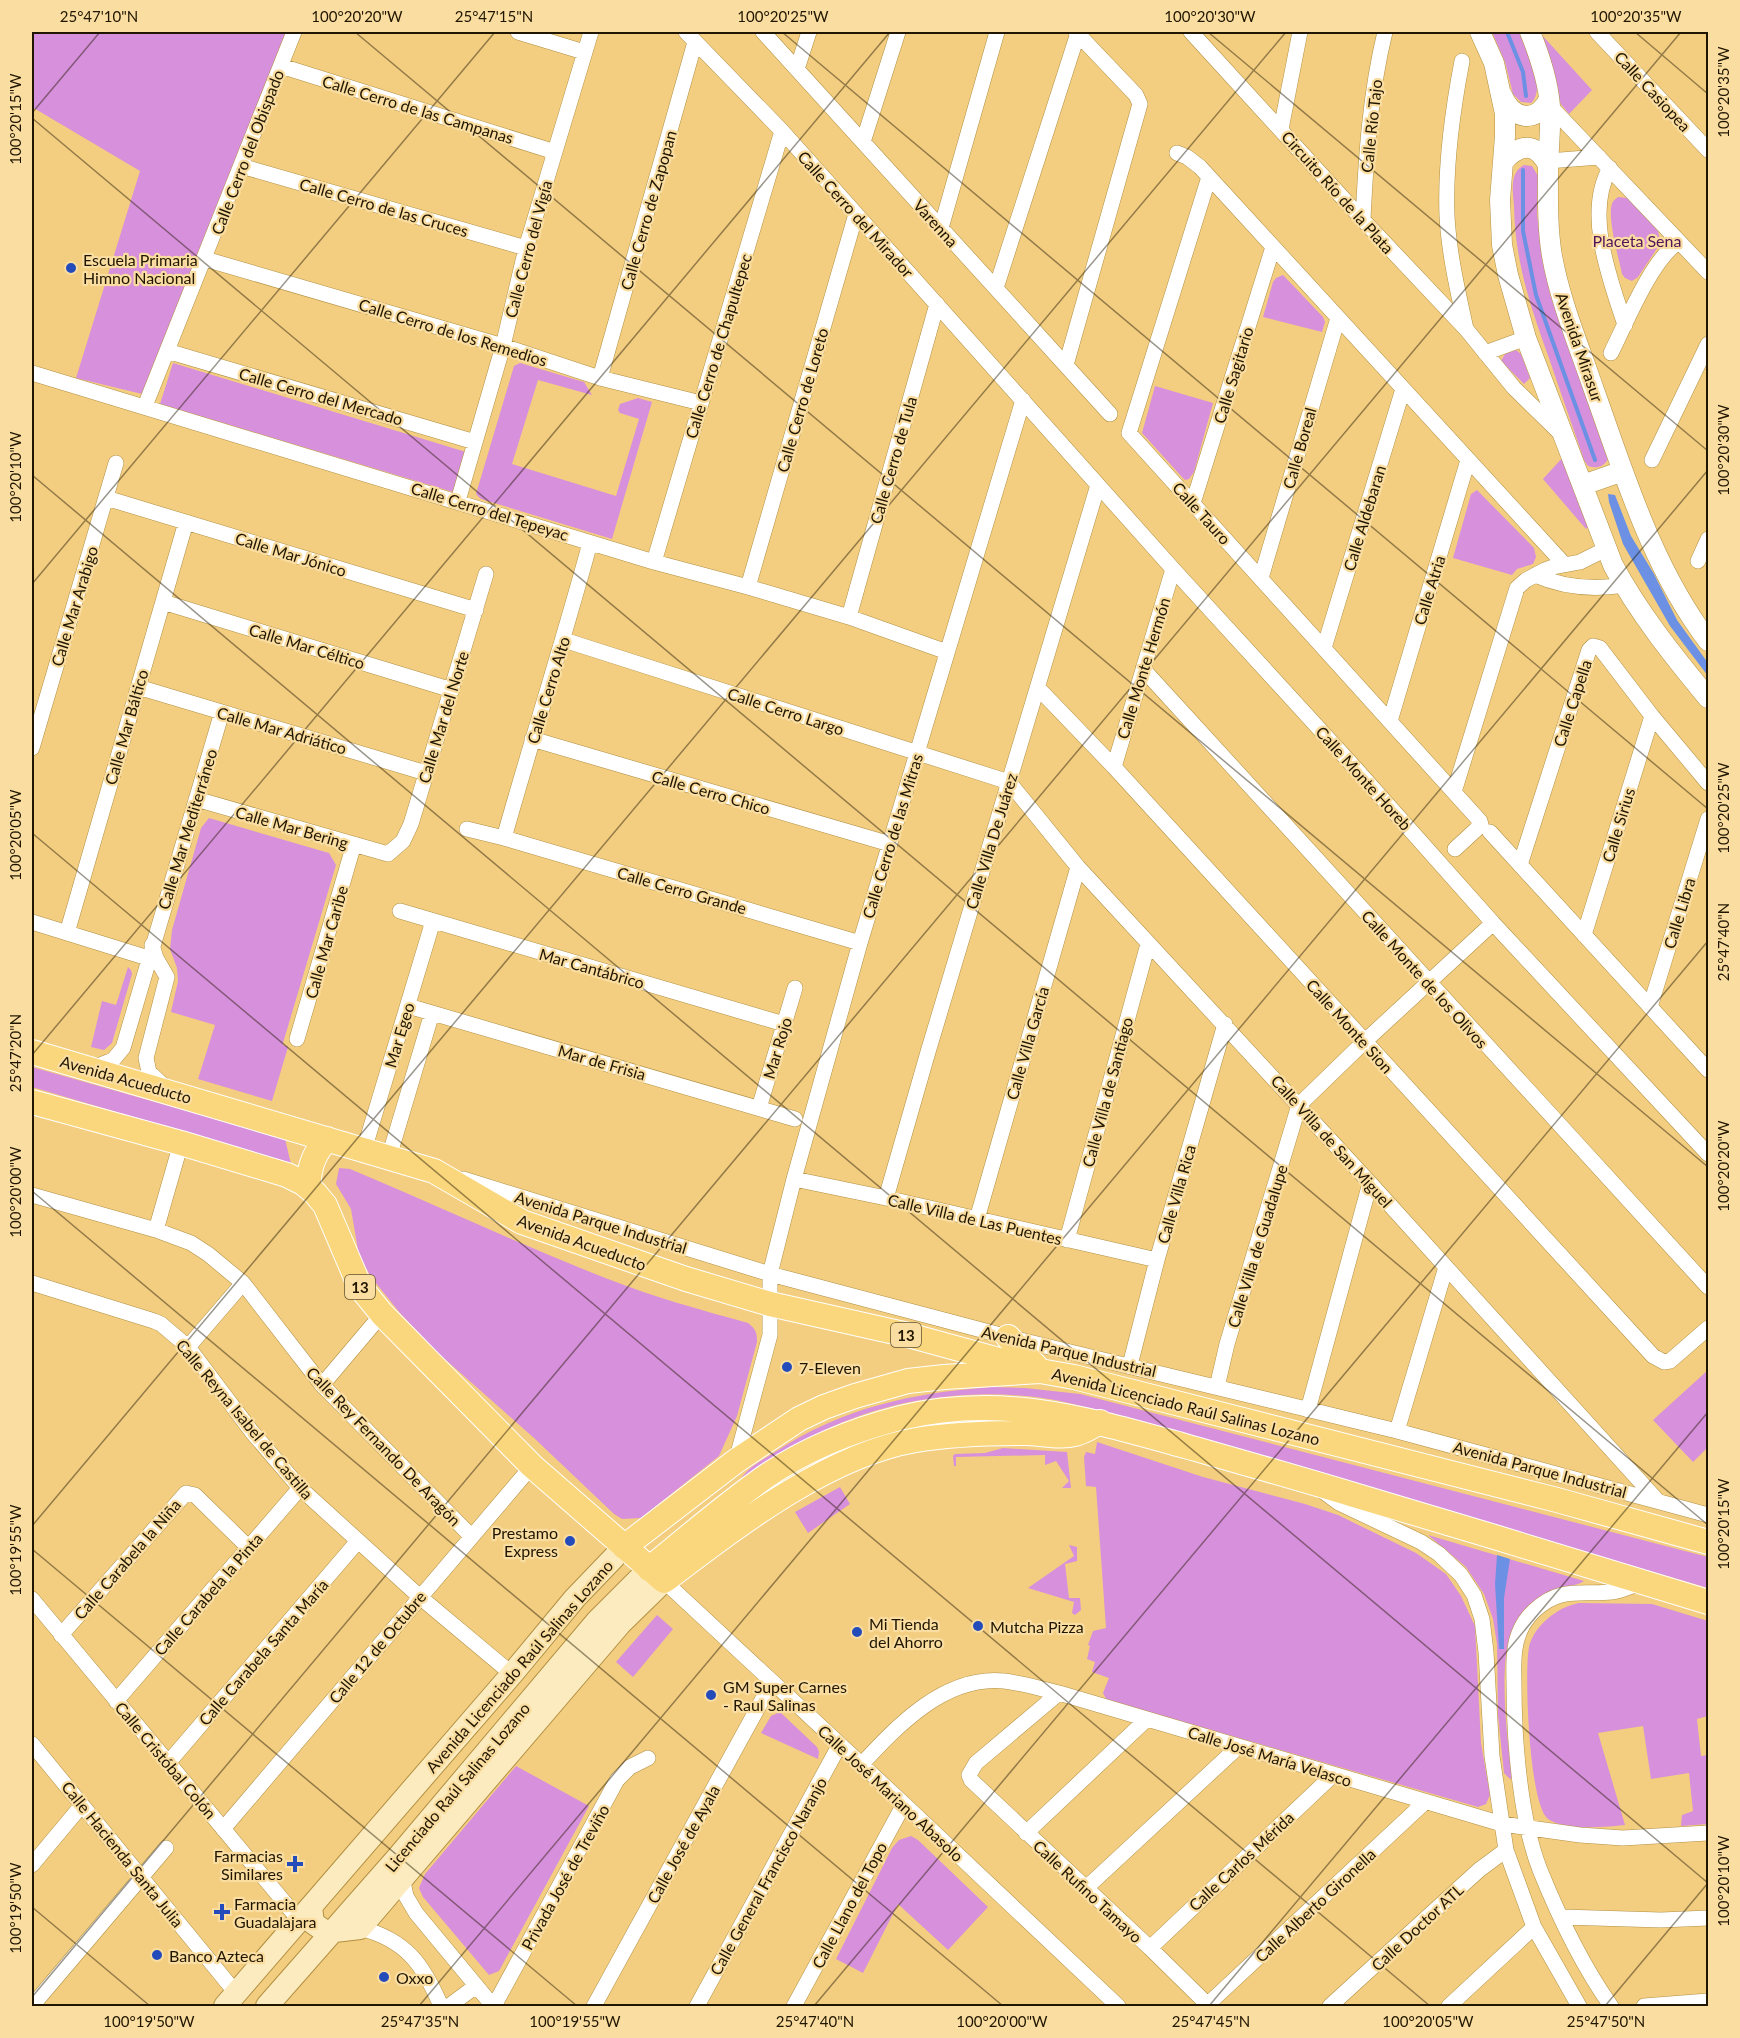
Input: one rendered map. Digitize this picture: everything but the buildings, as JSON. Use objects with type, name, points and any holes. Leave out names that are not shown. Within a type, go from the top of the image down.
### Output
[{"type":"main road","name":"Avenida Acueducto","points":[[32,1052],[434,1171],[522,1222],[686,1279],[770,1304],[908,1335],[1040,1371]]},
{"type":"main road","name":"13","points":[[32,1102],[181,1143],[287,1176],[309,1187],[325,1205],[360,1287],[382,1314],[532,1466],[624,1547]]},
{"type":"main road","points":[[287,1176],[296,1169],[303,1155],[303,1140],[299,1130]]},
{"type":"main road","points":[[309,1187],[309,1175],[314,1156],[327,1139]]},
{"type":"main road","points":[[1008,1337],[1040,1371]]},
{"type":"main road","name":"Avenida Licenciado Raúl Salinas Lozano","points":[[237,2002],[305,1914],[575,1598],[624,1547],[736,1461],[799,1419],[824,1407],[876,1390],[908,1381],[1040,1371],[1085,1380],[1557,1500],[1708,1542]]},
{"type":"main road","points":[[305,1914],[321,1930],[332,1932],[360,1928],[620,1624],[686,1539],[766,1476],[798,1457],[860,1431],[900,1418],[937,1411],[980,1407],[1043,1411],[1100,1422],[1307,1480],[1708,1602]]},
{"type":"main road","points":[[656,1575],[713,1544],[774,1502],[850,1461],[886,1448],[941,1437],[993,1433],[1074,1435],[1100,1422]]},
{"type":"main road","points":[[686,1539],[694,1521],[726,1495],[736,1461]]},
{"type":"main road","points":[[624,1547],[656,1575]]},
{"type":"main road","name":"Licenciado Raúl Salinas Lozano","points":[[267,2007],[398,1857],[597,1621],[656,1575]]},
{"type":"street","name":"Calle Cerro del Obispado","points":[[145,406],[294,32]]},
{"type":"street","points":[[518,32],[584,52]]},
{"type":"street","name":"Calle Cerro del Vigía","points":[[458,501],[503,346],[526,248],[591,32]]},
{"type":"street","name":"Varenna","points":[[763,32],[1110,414]]},
{"type":"street","points":[[797,69],[809,32]]},
{"type":"street","points":[[863,142],[898,32]]},
{"type":"street","points":[[941,228],[997,32]]},
{"type":"street","points":[[996,288],[1077,32],[1136,95],[1140,104],[1066,365]]},
{"type":"street","name":"Circuito Río de la Plata","points":[[1191,32],[1466,329],[1514,388],[1565,437]]},
{"type":"street","points":[[1207,49],[1212,32]]},
{"type":"street","points":[[1281,129],[1300,32]]},
{"type":"street","name":"Calle Río Tajo","points":[[1363,220],[1368,141],[1385,32]]},
{"type":"street","points":[[1480,32],[1494,63],[1505,114],[1500,200],[1502,245],[1526,338],[1606,549],[1622,581],[1676,658],[1708,698]]},
{"type":"street","name":"Avenida Mirasur","points":[[1530,32],[1540,59],[1549,102],[1550,234],[1557,279],[1623,471],[1657,556],[1677,595],[1708,641]]},
{"type":"street","name":"Calle Casiopea","points":[[1597,32],[1708,150]]},
{"type":"street","name":"Calle Cerro del Mirador","points":[[690,37],[782,130],[1023,400]]},
{"type":"street","name":"Calle Cerro de Zapopan","points":[[600,378],[690,37]]},
{"type":"street","points":[[1462,61],[1449,138],[1447,216],[1454,270],[1466,329]]},
{"type":"street","name":"Calle Cerro de las Campanas","points":[[281,66],[555,152]]},
{"type":"street","points":[[1502,95],[1511,110],[1525,116],[1539,112],[1549,102],[1708,272]]},
{"type":"street","name":"Calle Cerro de Chapultepec","points":[[654,562],[782,130]]},
{"type":"street","points":[[1503,162],[1518,150],[1529,147],[1540,153],[1548,163],[1605,163]]},
{"type":"street","points":[[1177,153],[1194,161],[1564,564]]},
{"type":"street","points":[[1605,163],[1599,207],[1600,227],[1608,275],[1625,325]]},
{"type":"street","name":"Calle Cerro de las Cruces","points":[[242,166],[526,248]]},
{"type":"street","name":"Calle Tauro","points":[[1209,177],[1129,431],[1131,436],[1481,823],[1455,849]]},
{"type":"street","name":"Calle Cerro de Loreto","points":[[748,587],[856,214]]},
{"type":"street","points":[[1611,353],[1639,296],[1664,254],[1679,242]]},
{"type":"street","name":"Calle Sagitario","points":[[1193,503],[1273,247]]},
{"type":"street","name":"Calle Cerro de los Remedios","points":[[205,259],[503,346],[600,378],[701,403]]},
{"type":"street","name":"Calle Cerro de Tula","points":[[849,617],[937,304]]},
{"type":"street","name":"Calle Boreal","points":[[1261,578],[1338,318]]},
{"type":"street","points":[[1485,353],[1526,338]]},
{"type":"street","points":[[1652,460],[1708,344]]},
{"type":"street","name":"Calle Cerro del Mercado","points":[[167,351],[475,441]]},
{"type":"street","name":"Calle Cerro del Tepeyac","points":[[32,377],[145,406],[590,543],[849,617],[947,652]]},
{"type":"street","name":"Calle Aldebaran","points":[[1324,648],[1403,389]]},
{"type":"street","name":"Calle Monte Horeb","points":[[1023,400],[1493,922],[1708,1154]]},
{"type":"street","name":"Calle Cerro de las Mitras","points":[[736,1461],[770,1335],[770,1274],[794,1179],[860,943],[1023,400]]},
{"type":"street","name":"Calle Atria","points":[[1390,721],[1468,460]]},
{"type":"street","name":"Calle Mar Arabigo","points":[[32,748],[116,464]]},
{"type":"street","points":[[1583,485],[1623,471]]},
{"type":"street","name":"Calle Villa De Juárez","points":[[886,1198],[1098,485]]},
{"type":"street","name":"Calle Mar Jónico","points":[[106,498],[476,610]]},
{"type":"street","name":"Calle Mar Báltico","points":[[67,933],[186,522]]},
{"type":"street","points":[[1698,561],[1708,539]]},
{"type":"street","name":"Calle Cerro Alto","points":[[504,838],[564,640],[590,543]]},
{"type":"street","points":[[1454,792],[1516,591],[1520,585],[1535,575],[1553,567],[1580,562],[1606,549]]},
{"type":"street","name":"Calle Monte Hermón","points":[[1114,767],[1173,569]]},
{"type":"street","name":"Calle Mar del Norte","points":[[388,854],[403,841],[407,833],[486,574]]},
{"type":"street","points":[[1535,575],[1560,585],[1602,588],[1622,581]]},
{"type":"street","name":"Calle Mar Céltico","points":[[163,602],[452,690]]},
{"type":"street","name":"Calle Cerro Largo","points":[[564,640],[1009,782]]},
{"type":"street","name":"Calle Capella","points":[[1520,865],[1589,650],[1593,646],[1600,648],[1652,716],[1708,783]]},
{"type":"street","name":"Calle Monte de los Olivos","points":[[1143,669],[1708,1287]]},
{"type":"street","name":"Calle Mar Adriático","points":[[138,687],[426,773]]},
{"type":"street","name":"Calle Monte Sion","points":[[1038,688],[1114,767],[1653,1356],[1664,1362],[1675,1359],[1708,1328]]},
{"type":"street","name":"Calle Mar Mediterráneo","points":[[90,1069],[117,1057],[123,1048],[222,712]]},
{"type":"street","name":"Calle Sirius","points":[[1584,935],[1652,716]]},
{"type":"street","name":"Calle Cerro Chico","points":[[532,740],[890,844]]},
{"type":"street","name":"Calle Villa de San Miguel","points":[[1009,782],[1078,867],[1225,1024],[1656,1499]]},
{"type":"street","name":"Calle Mar Bering","points":[[196,800],[388,854]]},
{"type":"street","name":"Calle Libra","points":[[1650,1006],[1708,819]]},
{"type":"street","name":"Calle Cerro Grande","points":[[467,829],[860,943]]},
{"type":"street","points":[[1490,832],[1708,1070]]},
{"type":"street","name":"Calle Mar Caribe","points":[[297,1039],[354,844]]},
{"type":"street","name":"Calle Villa García","points":[[977,1219],[1078,867]]},
{"type":"street","name":"Mar Cantábrico","points":[[400,911],[784,1024]]},
{"type":"street","name":"Mar Egeo","points":[[364,1150],[433,921]]},
{"type":"street","points":[[32,922],[67,933],[150,952],[156,958],[167,976],[146,1055],[147,1066],[152,1075],[170,1092]]},
{"type":"street","points":[[1299,1105],[1493,922]]},
{"type":"street","name":"Calle Villa de Santiago","points":[[1066,1240],[1148,944]]},
{"type":"street","name":"Mar Rojo","points":[[759,1108],[795,988]]},
{"type":"street","name":"Mar de Frisia","points":[[408,1006],[795,1119]]},
{"type":"street","name":"Mar Egeo","points":[[389,1157],[432,1013]]},
{"type":"street","name":"Calle Villa Rica","points":[[1130,1365],[1156,1260],[1225,1024]]},
{"type":"street","points":[[128,1030],[151,1038]]},
{"type":"street","name":"Calle Villa de Guadalupe","points":[[1217,1387],[1227,1344],[1299,1105]]},
{"type":"street","points":[[156,1230],[181,1143]]},
{"type":"street","name":"Avenida Parque Industrial","points":[[434,1171],[770,1274],[1008,1337],[1397,1431],[1656,1499],[1708,1515]]},
{"type":"street","name":"Calle Villa de Las Puentes","points":[[794,1179],[1156,1260]]},
{"type":"street","points":[[1308,1410],[1370,1183]]},
{"type":"street","name":"Calle Rey Fernando De Aragón","points":[[32,1195],[156,1230],[191,1243],[208,1254],[243,1283],[322,1385],[471,1536]]},
{"type":"street","points":[[1397,1431],[1446,1267]]},
{"type":"street","name":"Calle Reyna Isabel de Castilla","points":[[32,1283],[161,1324],[188,1347],[252,1432],[300,1488],[420,1597],[512,1674]]},
{"type":"street","points":[[188,1347],[243,1283]]},
{"type":"street","points":[[322,1385],[382,1314]]},
{"type":"street","name":"Calle 12 de Octubre","points":[[223,1829],[532,1466]]},
{"type":"street","points":[[1307,1480],[1339,1503],[1421,1542],[1439,1554],[1461,1575],[1474,1594],[1482,1619],[1492,1756],[1506,1850],[1534,1927],[1578,2006]]},
{"type":"street","name":"Calle Carabela la Pinta","points":[[116,1701],[300,1488]]},
{"type":"street","name":"Calle Carabela la Niña","points":[[61,1635],[186,1493],[195,1495],[248,1547]]},
{"type":"street","name":"Calle Carabela Santa María","points":[[168,1763],[358,1541]]},
{"type":"street","name":"Calle José Mariano Abasolo","points":[[656,1575],[904,1804],[1118,2007]]},
{"type":"street","points":[[1611,2007],[1585,1966],[1539,1868],[1528,1829],[1518,1762],[1514,1651],[1523,1624],[1534,1611],[1558,1595],[1570,1592],[1614,1592],[1643,1582]]},
{"type":"street","name":"Calle Cristóbal Colón","points":[[32,1599],[223,1829],[305,1914]]},
{"type":"street","name":"Calle José María Velasco","points":[[861,1765],[883,1741],[935,1699],[959,1688],[982,1682],[1003,1681],[1059,1693],[1424,1803],[1502,1824],[1528,1829],[1623,1838],[1708,1833]]},
{"type":"street","name":"Calle José de Ayala","points":[[594,2007],[772,1682]]},
{"type":"street","name":"Calle Rufino Tamayo","points":[[1059,1693],[976,1763],[969,1774],[977,1788],[1150,1948],[1208,2006]]},
{"type":"street","points":[[1026,1833],[1147,1719]]},
{"type":"street","name":"Calle Hacienda Santa Julia","points":[[32,1744],[141,1876],[237,2002]]},
{"type":"street","name":"Calle General Francisco Naranjo","points":[[697,2007],[839,1746]]},
{"type":"street","points":[[1085,1889],[1238,1747]]},
{"type":"street","name":"Privada José de Treviño","points":[[493,2007],[617,1780],[630,1767],[648,1758]]},
{"type":"street","name":"Calle Carlos Mérida","points":[[1150,1948],[1333,1775]]},
{"type":"street","name":"Calle Alberto Gironella","points":[[1208,2006],[1424,1803]]},
{"type":"street","name":"Calle Llano del Topo","points":[[795,2007],[904,1804]]},
{"type":"street","points":[[32,1865],[82,1805]]},
{"type":"street","points":[[32,2006],[166,1848]]},
{"type":"street","name":"Calle Doctor ATL","points":[[1330,2007],[1479,1870],[1506,1850]]},
{"type":"street","points":[[402,1877],[410,1906],[493,2007]]},
{"type":"street","points":[[1562,1917],[1661,1920],[1708,1918]]},
{"type":"street","points":[[1449,2007],[1534,1927]]},
{"type":"street","points":[[360,1928],[387,1936],[399,1944],[424,1973],[441,2007]]},
{"type":"street","points":[[449,2007],[476,1986]]},
{"type":"street","points":[[1644,2007],[1708,2001]]},
{"type":"green space","points":[[32,32],[294,32],[146,395],[76,378],[140,171],[32,107]]},
{"type":"green space","points":[[1492,32],[1519,32],[1531,58],[1536,78],[1537,88],[1531,103],[1521,102],[1513,94],[1505,62]]},
{"type":"green space","points":[[1540,33],[1592,90],[1569,114],[1560,103]]},
{"type":"green space","points":[[1524,165],[1532,166],[1538,176],[1537,214],[1550,294],[1608,459],[1600,467],[1588,466],[1584,460],[1525,285],[1517,247],[1513,189],[1516,173]]},
{"type":"green space","name":"Placeta Sena","points":[[1618,197],[1628,198],[1658,231],[1660,240],[1658,247],[1638,277],[1632,281],[1622,274],[1612,228],[1612,204]]},
{"type":"green space","points":[[1283,275],[1323,317],[1325,322],[1322,332],[1263,317],[1273,282]]},
{"type":"green space","points":[[1516,350],[1521,354],[1530,378],[1524,384],[1501,361],[1505,354]]},
{"type":"green space","points":[[173,363],[466,452],[453,492],[160,404]]},
{"type":"green space","points":[[520,363],[584,382],[592,395],[538,380],[512,464],[616,496],[639,419],[620,413],[618,410],[620,404],[638,398],[652,402],[612,539],[481,499],[476,494],[514,366]]},
{"type":"green space","points":[[1155,386],[1213,403],[1194,472],[1189,479],[1185,480],[1142,433]]},
{"type":"green space","points":[[1564,456],[1590,525],[1586,529],[1543,479]]},
{"type":"green space","points":[[1477,490],[1534,548],[1536,557],[1533,564],[1517,569],[1512,575],[1453,558],[1471,494]]},
{"type":"green space","points":[[209,818],[329,853],[336,865],[283,1043],[288,1047],[272,1101],[198,1079],[215,1025],[171,1012],[178,981],[177,968],[170,949],[172,930],[201,828]]},
{"type":"green space","points":[[128,967],[132,974],[112,1043],[104,1050],[91,1047],[102,1001],[116,1005]]},
{"type":"green space","points":[[32,1067],[285,1139],[291,1164],[32,1087]]},
{"type":"green space","points":[[339,1168],[350,1169],[608,1279],[748,1323],[756,1331],[757,1342],[737,1416],[719,1456],[641,1518],[622,1519],[614,1514],[534,1438],[438,1353],[400,1313],[371,1277],[359,1256],[351,1209],[336,1184]]},
{"type":"green space","points":[[1708,1370],[1708,1447],[1693,1462],[1653,1420]]},
{"type":"green space","points":[[992,1387],[1080,1394],[1708,1557],[1708,1588],[1126,1417],[1055,1400],[1025,1396],[962,1395],[899,1404],[869,1413],[812,1437],[736,1488],[748,1471],[763,1459],[801,1437],[853,1413],[906,1398]]},
{"type":"green space","points":[[1097,1442],[1203,1477],[1338,1515],[1416,1553],[1446,1574],[1461,1596],[1475,1626],[1481,1743],[1490,1795],[1486,1804],[1478,1807],[1106,1699],[1103,1693],[1109,1678],[1092,1672],[1095,1662],[1087,1659],[1090,1646],[1088,1645],[1093,1631],[1106,1628],[1096,1487],[1086,1486],[1084,1457],[1086,1452],[1095,1454]]},
{"type":"green space","points":[[1003,1448],[1067,1452],[1071,1488],[1062,1488],[1069,1481],[1056,1461],[1045,1465],[1045,1455],[956,1457],[956,1466],[954,1466],[953,1456],[955,1454],[985,1453]]},
{"type":"green space","points":[[840,1487],[850,1504],[808,1533],[795,1512]]},
{"type":"green space","points":[[1428,1535],[1584,1581],[1555,1589],[1546,1594],[1517,1623],[1509,1640],[1506,1657],[1505,1701],[1513,1778],[1510,1779],[1504,1773],[1498,1715],[1497,1644],[1493,1619],[1484,1594],[1466,1567]]},
{"type":"green space","points":[[1069,1545],[1077,1547],[1077,1561],[1065,1564],[1069,1598],[1080,1598],[1081,1610],[1075,1615],[1072,1613],[1074,1602],[1028,1588],[1074,1556]]},
{"type":"green space","points":[[1579,1603],[1652,1604],[1708,1621],[1708,1716],[1697,1719],[1701,1756],[1708,1755],[1708,1824],[1681,1826],[1682,1815],[1693,1811],[1689,1773],[1651,1779],[1643,1726],[1598,1733],[1625,1825],[1575,1827],[1564,1825],[1548,1819],[1542,1809],[1532,1765],[1527,1682],[1529,1647],[1541,1625],[1555,1613]]},
{"type":"green space","points":[[657,1615],[673,1629],[633,1677],[616,1662]]},
{"type":"green space","points":[[780,1712],[817,1747],[818,1759],[761,1733],[771,1716]]},
{"type":"green space","points":[[516,1766],[589,1806],[499,1971],[489,1975],[423,1897],[419,1888],[425,1874]]},
{"type":"green space","points":[[911,1836],[918,1840],[988,1907],[948,1950],[898,1904],[863,1973],[836,1959],[892,1848],[899,1840]]},
{"type":"water","points":[[1608,494],[1615,495],[1631,536],[1654,574],[1677,620],[1708,663],[1708,676],[1670,626],[1623,544]]},
{"type":"water","points":[[1497,1555],[1510,1559],[1504,1598],[1504,1649],[1499,1649],[1495,1584]]},
{"type":"waterway","points":[[1507,32],[1523,72],[1526,96]]},
{"type":"waterway","points":[[1523,170],[1523,231],[1536,295],[1595,460]]},
{"type":"place","name":"Escuela Primaria Himno Nacional","points":[[71,268]]},
{"type":"place","name":"7-Eleven","points":[[787,1367]]},
{"type":"place","name":"Prestamo Express","points":[[570,1541]]},
{"type":"place","name":"Mutcha Pizza","points":[[978,1626]]},
{"type":"place","name":"Mi Tienda del Ahorro","points":[[857,1632]]},
{"type":"place","name":"GM Super Carnes - Raul Salinas","points":[[711,1695]]},
{"type":"place","name":"Farmacias Similares","points":[[295,1864]]},
{"type":"place","name":"Farmacia Guadalajara","points":[[222,1912]]},
{"type":"place","name":"Banco Azteca","points":[[157,1955]]},
{"type":"place","name":"Oxxo","points":[[384,1977]]}]
